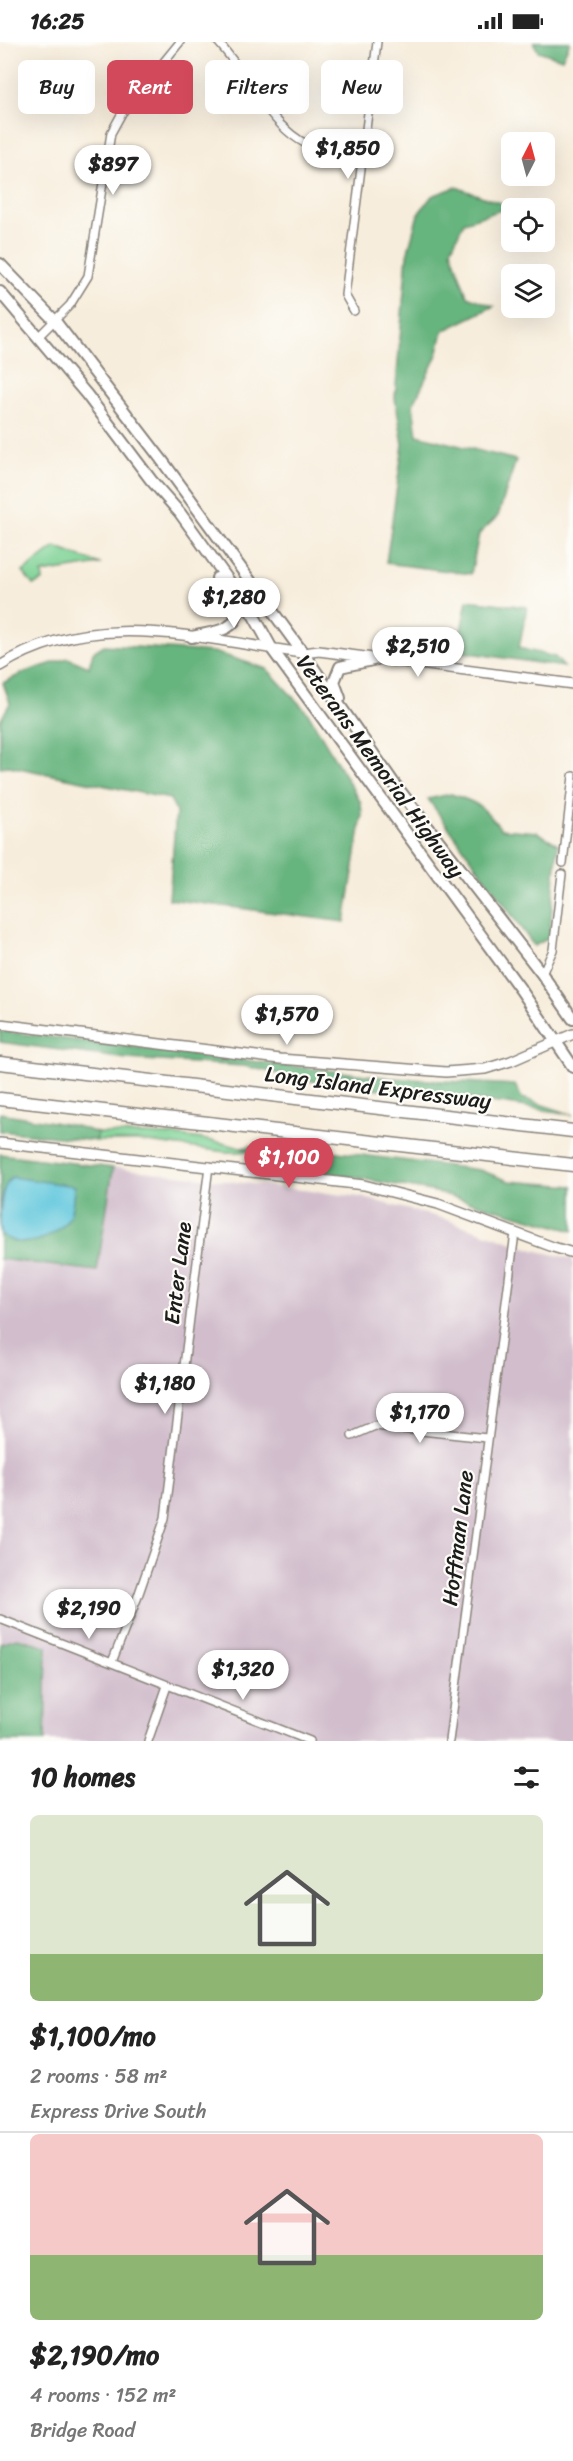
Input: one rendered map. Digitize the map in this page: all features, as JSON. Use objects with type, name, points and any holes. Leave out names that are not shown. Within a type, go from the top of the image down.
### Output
[{"type":"highway","name":"Veterans Memorial Highway","points":[[0,264],[55,321],[161,459],[371,750],[542,974],[573,1019]]},
{"type":"highway","name":"Veterans Memorial Highway","points":[[0,292],[87,394],[198,540],[254,616],[272,649],[521,990],[573,1067]]},
{"type":"highway","points":[[192,637],[228,629],[235,621],[237,613],[198,540]]},
{"type":"highway","points":[[371,750],[336,690],[334,682],[340,667],[377,659]]},
{"type":"highway","name":"Long Island Expressway","points":[[0,1063],[573,1131]]},
{"type":"highway","points":[[0,1099],[573,1165]]},
{"type":"main road","points":[[0,666],[11,659],[55,641],[102,632],[142,630],[303,653],[319,651],[573,684]]},
{"type":"main road","points":[[0,1024],[291,1060],[446,1072],[484,1069],[511,1061],[573,1034]]},
{"type":"main road","points":[[0,1143],[364,1185],[438,1204],[573,1253]]},
{"type":"street","points":[[39,337],[70,305],[88,276],[111,133],[122,113],[180,42]]},
{"type":"street","points":[[218,42],[254,93],[288,133],[309,146],[329,154],[363,160]]},
{"type":"street","points":[[354,311],[345,295],[377,42]]},
{"type":"street","points":[[563,863],[569,828],[573,776]]},
{"type":"street","points":[[542,974],[553,950],[562,874]]},
{"type":"street","name":"Enter Lane","points":[[112,1662],[140,1592],[165,1518],[209,1166]]},
{"type":"street","name":"Hoffman Lane","points":[[449,1741],[515,1233]]},
{"type":"street","points":[[352,1436],[375,1426],[487,1438]]},
{"type":"street","points":[[0,1619],[310,1741]]},
{"type":"street","points":[[148,1741],[167,1686]]},
{"type":"shaded area","points":[[0,1154],[360,1197],[441,1218],[534,1250],[573,1259],[573,1741],[0,1741]]},
{"type":"green space","points":[[533,42],[570,42],[562,59],[538,51]]},
{"type":"green space","points":[[456,187],[501,203],[501,210],[464,222],[451,250],[467,296],[494,306],[443,331],[437,355],[413,405],[417,435],[516,460],[498,516],[479,534],[471,574],[386,563],[403,444],[395,398],[407,255],[418,214],[432,196]]},
{"type":"green space","points":[[55,547],[100,564],[42,573],[43,581],[33,585],[23,572]]},
{"type":"green space","points":[[467,600],[527,607],[519,648],[555,657],[564,667],[457,651]]},
{"type":"green space","points":[[104,645],[214,652],[267,669],[308,713],[361,803],[362,816],[345,922],[169,899],[176,812],[170,799],[9,766],[0,767],[0,721],[10,703],[3,683],[25,672],[68,658],[89,667],[93,652]]},
{"type":"green space","points":[[451,794],[480,806],[501,829],[537,832],[558,844],[549,938],[534,946],[428,799]]},
{"type":"green space","points":[[0,1031],[392,1078],[515,1085],[522,1098],[573,1115],[508,1104],[311,1081],[244,1066],[127,1059],[0,1042]]},
{"type":"green space","points":[[0,1113],[76,1126],[98,1133],[96,1141],[0,1131]]},
{"type":"green space","points":[[98,1133],[156,1134],[195,1138],[251,1152],[226,1152],[139,1141],[96,1141]]},
{"type":"green space","points":[[266,1143],[480,1170],[509,1181],[573,1186],[573,1231],[436,1192],[301,1168],[241,1148]]},
{"type":"green space","points":[[0,1154],[113,1168],[97,1271],[0,1259]]},
{"type":"green space","points":[[17,1638],[47,1646],[45,1741],[0,1741],[0,1643]]},
{"type":"water","points":[[12,1177],[75,1186],[71,1212],[62,1226],[36,1241],[17,1242],[0,1233],[3,1194]]}]
